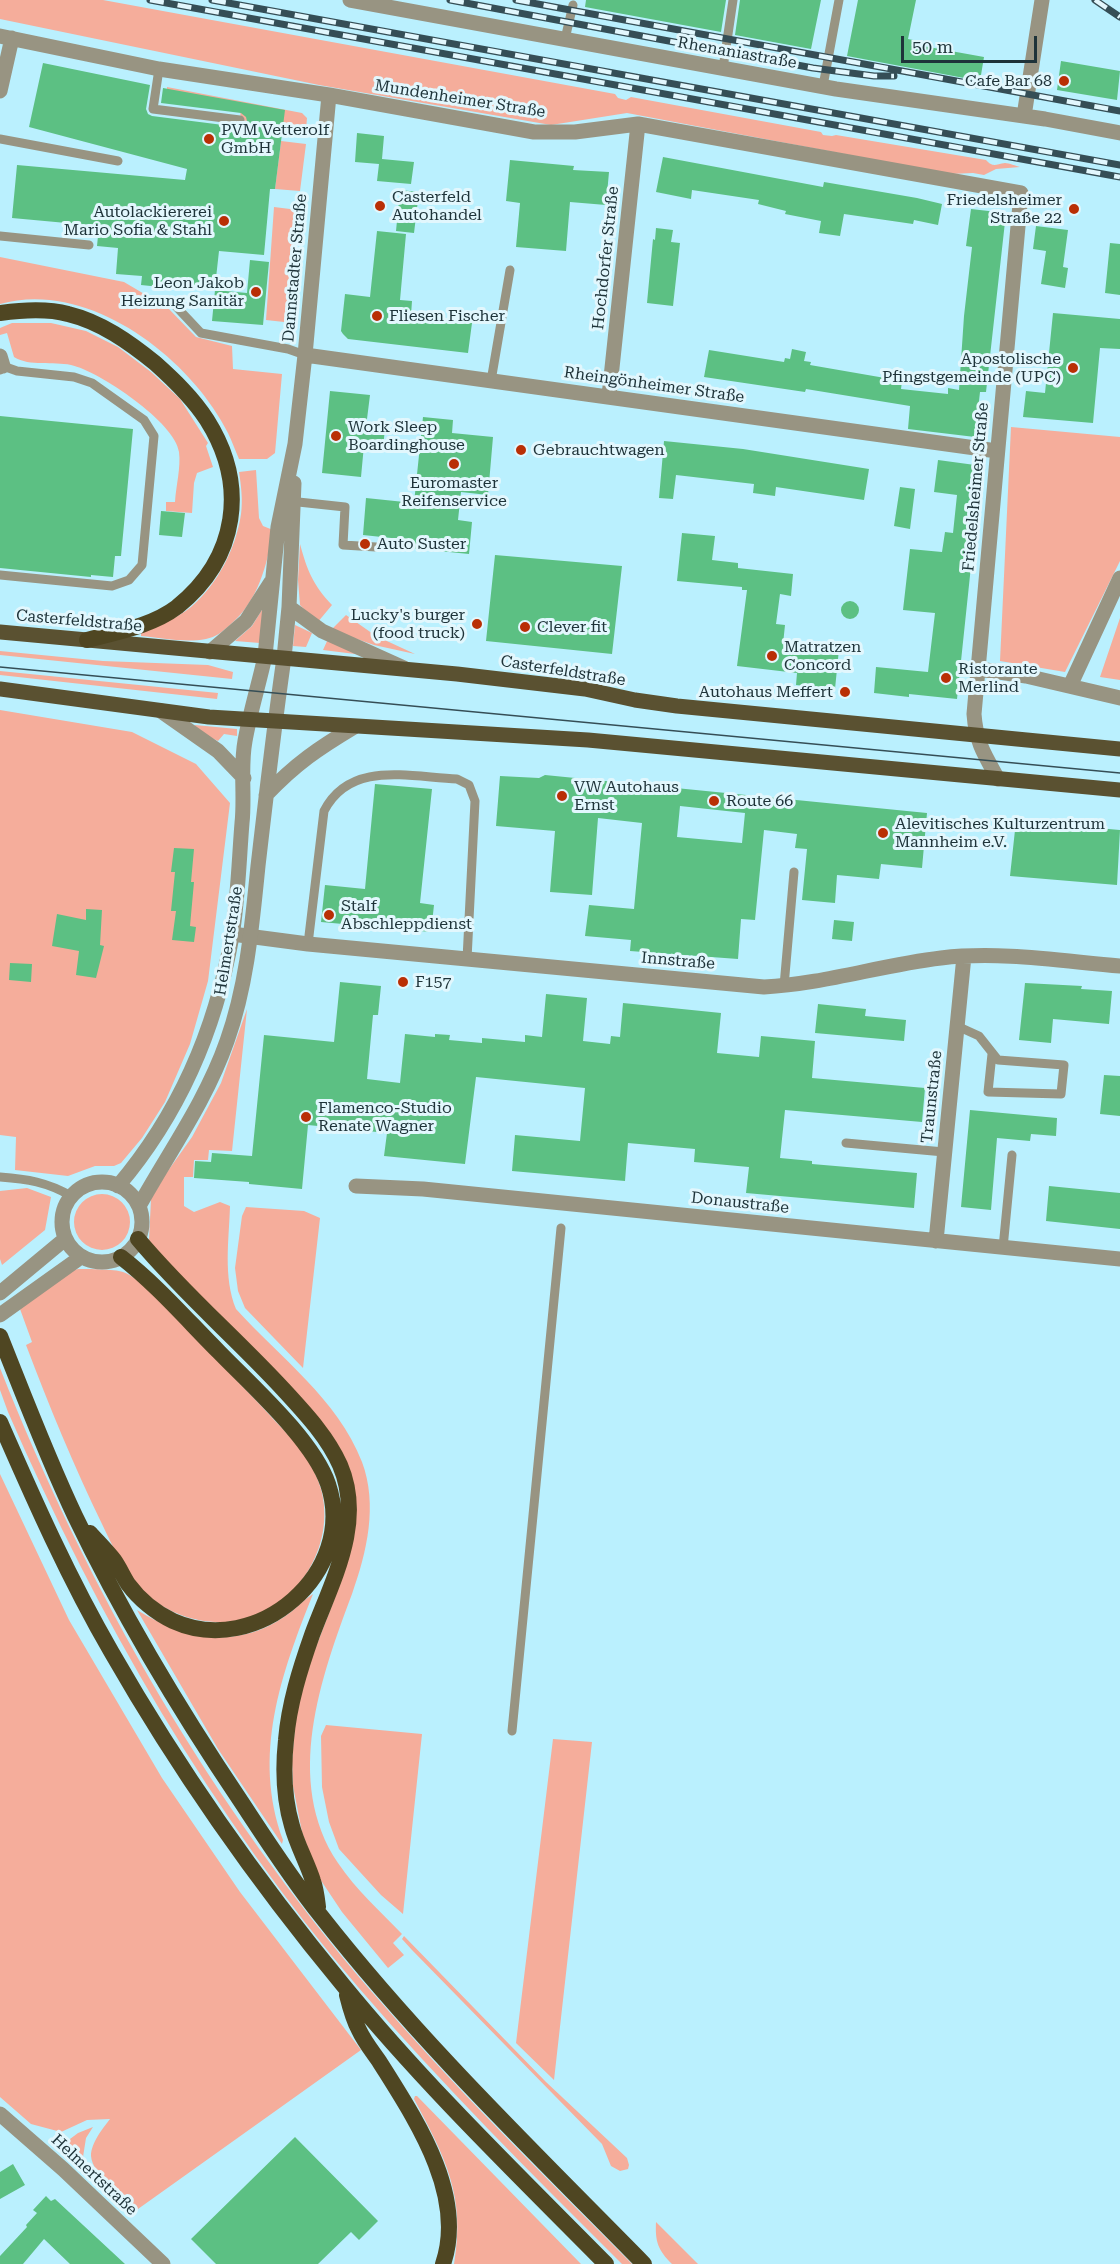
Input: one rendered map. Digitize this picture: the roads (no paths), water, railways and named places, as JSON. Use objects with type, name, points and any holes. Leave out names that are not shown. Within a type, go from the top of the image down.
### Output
[{"type":"highway","points":[[0,313],[33,310],[67,314],[103,326],[140,351],[180,385],[207,420],[228,466],[233,503],[228,535],[218,560],[201,585],[175,608],[158,618],[87,640]]},
{"type":"highway","points":[[138,1239],[156,1261],[307,1414],[327,1442],[340,1467],[346,1486],[349,1513],[345,1543],[291,1702],[286,1740],[285,1771],[291,1824],[313,1881],[320,1914]]},
{"type":"highway","points":[[74,1514],[114,1560],[128,1584],[156,1611],[192,1628],[220,1630],[245,1627],[290,1604],[321,1567],[335,1522],[328,1484],[318,1462],[304,1442],[150,1282],[122,1257]]},
{"type":"highway","points":[[0,1336],[74,1514],[138,1637],[177,1702],[266,1838],[320,1914],[429,2043],[525,2145],[645,2264]]},
{"type":"highway","points":[[0,1422],[67,1567],[111,1652],[172,1752],[242,1857],[343,1986],[459,2115],[606,2264]]},
{"type":"highway","points":[[343,1986],[359,2031],[413,2116],[431,2153],[443,2187],[449,2222],[443,2264]]},
{"type":"main road","name":"Casterfeldstraße","points":[[0,632],[404,668],[585,689],[677,706],[1120,748]]},
{"type":"main road","points":[[0,689],[161,711],[250,720],[588,740],[1120,790]]},
{"type":"street","name":"Rhenaniastraße","points":[[350,0],[823,86],[1120,133]]},
{"type":"street","points":[[1023,116],[1042,0]]},
{"type":"street","points":[[0,91],[6,37]]},
{"type":"street","name":"Mundenheimer Straße","points":[[6,37],[159,69],[329,95],[534,132],[575,132],[638,124],[1021,193]]},
{"type":"street","name":"Dannstadter Straße","points":[[284,658],[289,607],[288,501],[305,355],[329,95]]},
{"type":"street","name":"Hochdorfer Straße","points":[[609,396],[638,124]]},
{"type":"street","name":"Friedelsheimer Straße","points":[[998,778],[983,753],[976,734],[974,714],[1021,193]]},
{"type":"street","name":"Rheingönheimer Straße","points":[[305,355],[997,451]]},
{"type":"street","name":"Dannstadter Straße","points":[[265,657],[278,527],[288,501]]},
{"type":"street","points":[[1070,686],[1120,578]]},
{"type":"street","points":[[210,652],[246,621],[273,579]]},
{"type":"street","points":[[289,607],[322,631],[404,668]]},
{"type":"street","name":"Helmertstraße","points":[[118,1186],[146,1152],[176,1104],[197,1059],[219,998],[232,934],[244,802],[245,743],[265,657]]},
{"type":"street","name":"Helmertstraße","points":[[139,1206],[183,1133],[227,1042],[240,999],[250,937],[274,721],[284,658]]},
{"type":"street","points":[[979,669],[1026,676],[1120,698]]},
{"type":"street","points":[[161,711],[218,751],[244,778]]},
{"type":"street","points":[[266,795],[288,771],[309,754],[354,727]]},
{"type":"street","name":"Innstraße","points":[[232,934],[308,944],[746,986],[784,986],[916,962],[964,956],[995,955],[1120,966]]},
{"type":"street","name":"Traunstraße","points":[[936,1241],[964,956]]},
{"type":"street","points":[[108,1182],[118,1186],[130,1194],[139,1206],[142,1228],[138,1239],[131,1250],[122,1257],[108,1262],[94,1262],[81,1257],[65,1239],[62,1224],[64,1209],[71,1196],[88,1184],[108,1182]]},
{"type":"street","name":"Donaustraße","points":[[356,1186],[423,1189],[1120,1258]]},
{"type":"street","points":[[0,1293],[65,1239]]},
{"type":"street","points":[[0,1315],[81,1257]]},
{"type":"street","name":"Helmertstraße","points":[[0,2114],[63,2169],[163,2264]]},
{"type":"lane","points":[[723,68],[733,0]]},
{"type":"lane","points":[[823,86],[839,0]]},
{"type":"lane","points":[[565,39],[573,5]]},
{"type":"lane","points":[[159,69],[153,109],[240,120]]},
{"type":"lane","points":[[0,139],[118,161]]},
{"type":"lane","points":[[0,236],[89,245]]},
{"type":"lane","points":[[491,381],[510,270]]},
{"type":"lane","points":[[170,300],[201,333],[288,349],[305,355]]},
{"type":"lane","points":[[0,575],[112,586],[129,579],[142,565],[154,436],[144,420],[92,383],[74,377],[17,371],[1,364]]},
{"type":"lane","points":[[288,501],[345,507],[343,545],[376,547]]},
{"type":"lane","points":[[308,944],[324,811],[331,796],[352,782],[373,775],[457,779],[469,785],[475,801],[467,959]]},
{"type":"lane","points":[[784,986],[794,872]]},
{"type":"lane","points":[[957,1026],[979,1036],[998,1060],[1064,1065],[1061,1094],[988,1092],[992,1054]]},
{"type":"lane","points":[[846,1143],[944,1152]]},
{"type":"lane","points":[[1003,1248],[1012,1155]]},
{"type":"lane","points":[[0,1177],[34,1180],[71,1196]]},
{"type":"lane","points":[[512,1731],[561,1228]]},
{"type":"tram line","points":[[0,667],[1120,773]]},
{"type":"railway","points":[[150,0],[1120,177]]},
{"type":"railway","points":[[212,0],[1120,165]]},
{"type":"railway","points":[[450,0],[813,68],[874,76],[894,76]]},
{"type":"railway","points":[[516,0],[1120,111]]},
{"type":"railway","points":[[1095,0],[1120,17]]},
{"type":"place","name":"Cafe Bar 68","points":[[1064,81]]},
{"type":"place","name":"PVM Vetterolf GmbH","points":[[209,139]]},
{"type":"place","name":"Casterfeld Autohandel","points":[[380,206]]},
{"type":"place","name":"Friedelsheimer Straße 22","points":[[1074,209]]},
{"type":"place","name":"Autolackiererei Mario Sofia & Stahl","points":[[224,221]]},
{"type":"place","name":"Leon Jakob Heizung Sanitär","points":[[256,292]]},
{"type":"place","name":"Fliesen Fischer","points":[[377,316]]},
{"type":"place","name":"Apostolische Pfingstgemeinde (UPC)","points":[[1073,368]]},
{"type":"place","name":"Work Sleep Boardinghouse","points":[[336,436]]},
{"type":"place","name":"Gebrauchtwagen","points":[[521,450]]},
{"type":"place","name":"Euromaster Reifenservice","points":[[454,464]]},
{"type":"place","name":"Auto Suster","points":[[365,544]]},
{"type":"place","name":"Lucky's burger (food truck)","points":[[477,624]]},
{"type":"place","name":"Clever fit","points":[[525,627]]},
{"type":"place","name":"Matratzen Concord","points":[[772,656]]},
{"type":"place","name":"Ristorante Merlind","points":[[946,678]]},
{"type":"place","name":"Autohaus Meffert","points":[[845,692]]},
{"type":"place","name":"VW Autohaus Ernst","points":[[562,796]]},
{"type":"place","name":"Route 66","points":[[714,801]]},
{"type":"place","name":"Alevitisches Kulturzentrum Mannheim e.V.","points":[[883,833]]},
{"type":"place","name":"Stalf Abschleppdienst","points":[[329,915]]},
{"type":"place","name":"F157","points":[[403,982]]},
{"type":"place","name":"Flamenco-Studio Renate Wagner","points":[[306,1117]]}]
